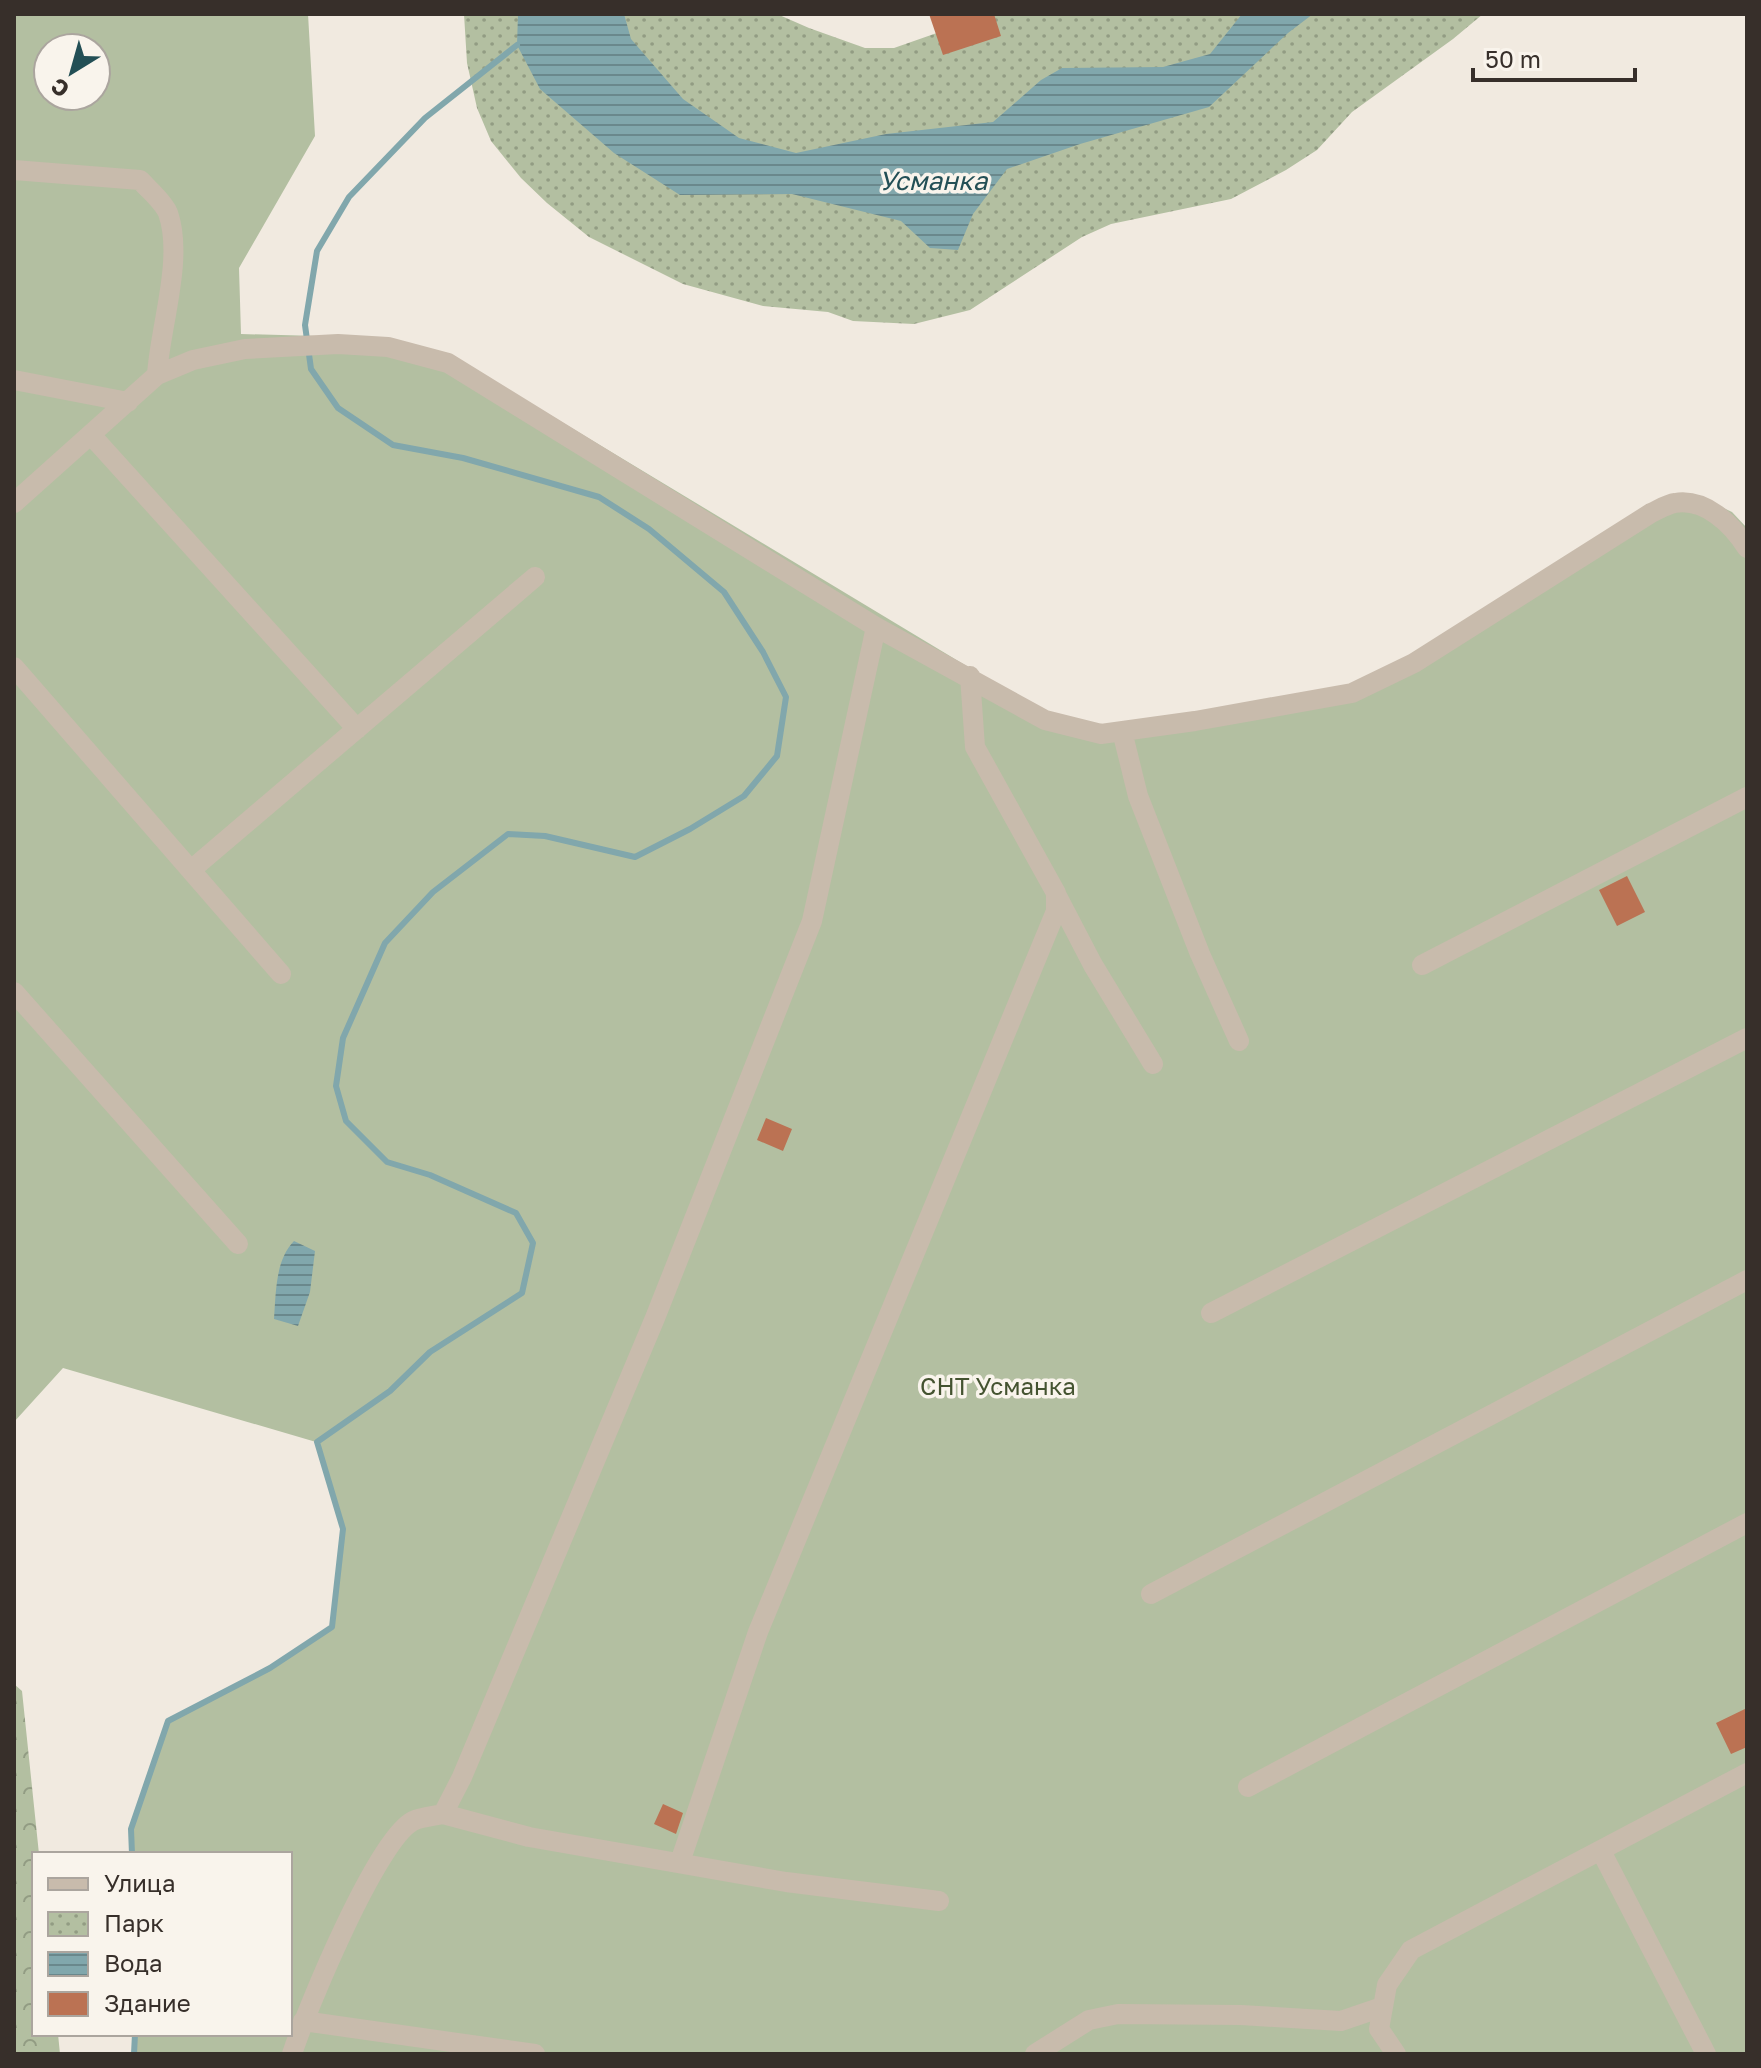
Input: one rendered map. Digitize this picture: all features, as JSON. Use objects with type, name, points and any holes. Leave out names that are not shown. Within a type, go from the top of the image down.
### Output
[{"type":"street","points":[[14,170],[140,180],[167,211],[175,251],[157,375]]},
{"type":"street","points":[[14,503],[157,375],[193,360],[245,349],[321,344],[388,347],[448,363],[876,627],[1045,720],[1101,734],[1352,693],[1414,663],[1651,513],[1674,503],[1698,504],[1723,519],[1747,548]]},
{"type":"street","points":[[14,380],[128,402]]},
{"type":"street","points":[[91,435],[357,729]]},
{"type":"street","points":[[191,870],[535,577]]},
{"type":"street","points":[[443,1814],[468,1763],[655,1318],[812,921],[876,627]]},
{"type":"street","points":[[14,667],[281,974]]},
{"type":"street","points":[[970,676],[975,747],[1093,965],[1153,1064]]},
{"type":"street","points":[[1122,731],[1138,796],[1200,954],[1239,1041]]},
{"type":"street","points":[[1422,965],[1747,797]]},
{"type":"street","points":[[680,1862],[758,1632],[988,1082],[1056,911],[1056,893]]},
{"type":"street","points":[[14,992],[238,1244]]},
{"type":"street","points":[[1211,1313],[1747,1038]]},
{"type":"street","points":[[1151,1594],[1747,1280]]},
{"type":"street","points":[[1248,1787],[1747,1523]]},
{"type":"street","points":[[1396,2054],[1379,2029],[1382,2007],[1387,1985],[1411,1950],[1747,1773]]},
{"type":"street","points":[[292,2054],[303,2021],[384,1850],[412,1821],[443,1814],[529,1837],[786,1882],[939,1901]]},
{"type":"street","points":[[1601,1851],[1706,2054]]},
{"type":"street","points":[[1035,2054],[1089,2020],[1118,2014],[1241,2015],[1341,2021],[1382,2007]]},
{"type":"street","points":[[303,2021],[535,2054]]},
{"type":"green space","name":"СНТ Усманка","points":[[14,14],[308,14],[315,136],[239,268],[241,334],[389,338],[452,356],[1048,715],[1101,727],[1349,687],[1410,657],[1694,494],[1732,512],[1747,528],[1747,2054],[134,2054],[135,2036],[292,2036],[292,1852],[132,1852],[131,1829],[168,1721],[270,1668],[332,1627],[343,1529],[316,1442],[63,1368],[14,1422]]},
{"type":"green space","points":[[464,14],[777,14],[865,48],[894,48],[991,14],[1483,14],[1352,112],[1317,150],[1286,170],[1231,199],[1111,224],[1082,237],[970,310],[914,324],[853,321],[828,312],[763,306],[683,284],[589,237],[521,178],[491,141],[477,108],[467,63]]},
{"type":"green space","points":[[14,1684],[22,1691],[39,1852],[32,1852],[32,2036],[58,2036],[60,2054],[14,2054]]},
{"type":"water","name":"Усманка","points":[[518,14],[624,14],[631,39],[683,99],[739,138],[796,153],[886,134],[993,122],[1041,80],[1062,68],[1163,67],[1210,54],[1242,14],[1313,14],[1288,33],[1209,107],[1080,144],[1007,169],[973,214],[958,250],[930,248],[901,221],[792,194],[680,195],[614,153],[540,89],[517,45]]},
{"type":"water","points":[[294,1241],[315,1251],[310,1292],[298,1326],[274,1319],[280,1267]]},
{"type":"building","points":[[929,14],[994,14],[1001,36],[943,55]]},
{"type":"building","points":[[1627,876],[1645,912],[1617,926],[1599,890]]},
{"type":"building","points":[[766,1118],[792,1129],[783,1151],[757,1140]]},
{"type":"building","points":[[1747,1708],[1747,1747],[1731,1754],[1716,1723]]},
{"type":"building","points":[[663,1804],[683,1813],[676,1834],[654,1824]]},
{"type":"waterway","points":[[132,1852],[131,1829],[168,1721],[270,1668],[332,1627],[343,1529],[317,1442],[390,1391],[430,1352],[522,1293],[533,1243],[516,1213],[430,1175],[387,1162],[346,1121],[336,1086],[343,1038],[385,943],[433,892],[508,834],[545,836],[635,857],[690,829],[744,796],[777,756],[786,697],[763,652],[724,592],[649,529],[599,497],[463,458],[393,445],[338,408],[311,369],[305,325],[317,251],[349,197],[425,118],[517,45]]},
{"type":"waterway","points":[[134,2054],[135,2036]]}]
